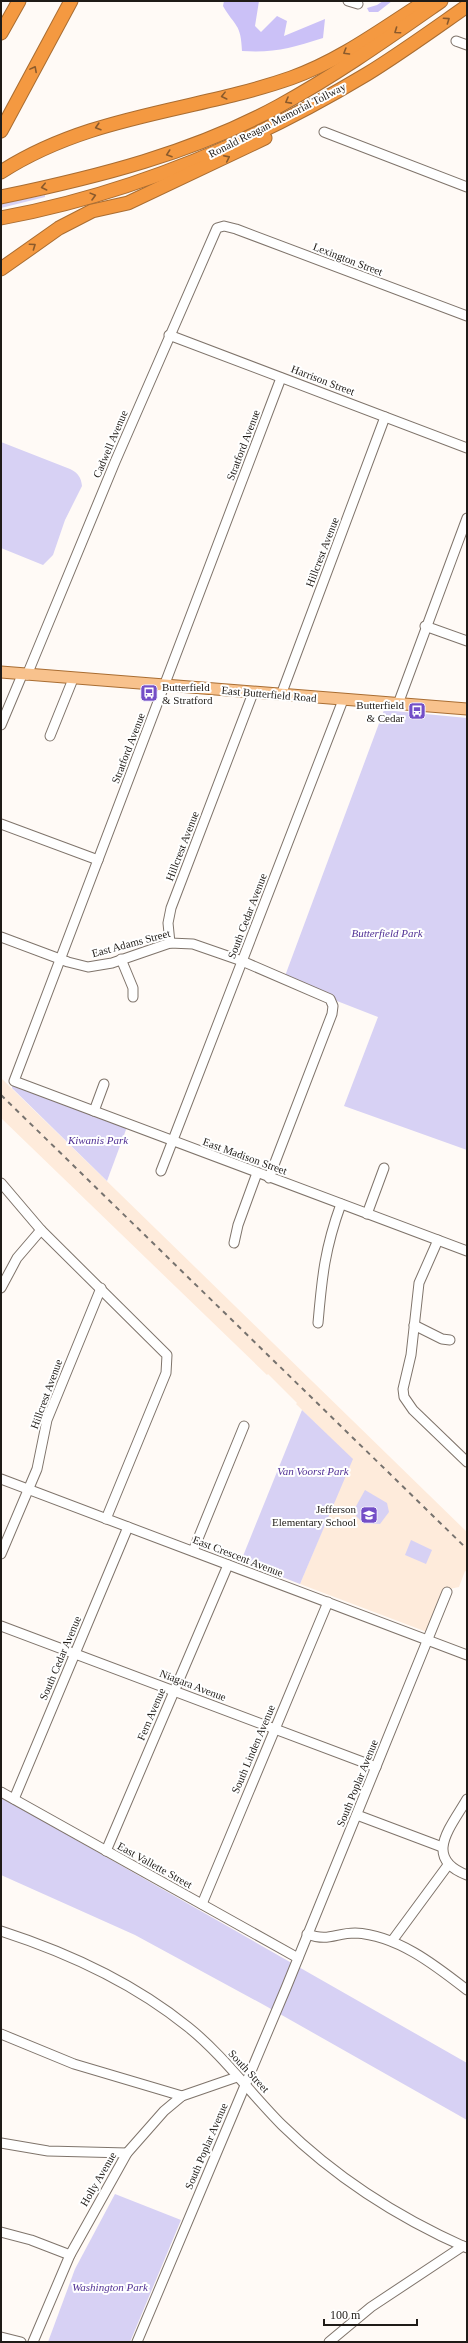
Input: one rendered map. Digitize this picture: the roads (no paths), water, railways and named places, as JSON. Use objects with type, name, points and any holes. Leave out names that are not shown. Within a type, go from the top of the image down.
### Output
[{"type":"highway","points":[[1,33],[20,1]]},
{"type":"highway","points":[[1,131],[71,1]]},
{"type":"highway","points":[[1,172],[28,156],[76,134],[265,86],[297,75],[336,58],[426,1]]},
{"type":"highway","name":"Ronald Reagan Memorial Tollway","points":[[1,197],[135,165],[182,149],[245,123],[312,88],[441,1]]},
{"type":"highway","name":"Ronald Reagan Memorial Tollway","points":[[1,218],[100,194],[183,165],[246,138],[368,73],[467,6]]},
{"type":"highway","points":[[1,269],[59,228],[92,211],[128,203],[261,141],[304,117],[368,73]]},
{"type":"main road","name":"East Butterfield Road","points":[[1,672],[467,709]]},
{"type":"street","points":[[348,1],[358,4]]},
{"type":"street","points":[[456,41],[467,45]]},
{"type":"street","points":[[324,132],[467,187]]},
{"type":"street","name":"Lexington Street","points":[[220,226],[236,229],[467,316]]},
{"type":"street","name":"Cadwell Avenue","points":[[1,725],[25,675],[214,233],[220,226]]},
{"type":"street","name":"Harrison Street","points":[[170,335],[467,448]]},
{"type":"street","name":"Stratford Avenue","points":[[14,1081],[281,378]]},
{"type":"street","name":"Hillcrest Avenue","points":[[281,695],[385,417]]},
{"type":"street","points":[[398,704],[425,626],[467,518]]},
{"type":"street","points":[[425,626],[467,641]]},
{"type":"street","points":[[50,736],[73,678]]},
{"type":"street","name":"Hillcrest Avenue","points":[[170,943],[168,922],[171,908],[252,692]]},
{"type":"street","name":"South Cedar Avenue","points":[[161,1171],[343,700]]},
{"type":"street","points":[[1,824],[98,860]]},
{"type":"street","name":"East Adams Street","points":[[1,937],[60,959],[88,967],[102,966],[170,943],[193,944],[242,961],[325,995],[332,1002],[332,1014],[269,1178]]},
{"type":"street","points":[[122,960],[133,988],[133,997]]},
{"type":"street","name":"East Madison Street","points":[[14,1081],[172,1142],[467,1251]]},
{"type":"street","points":[[94,1111],[104,1084]]},
{"type":"street","points":[[367,1214],[384,1168]]},
{"type":"street","points":[[234,1243],[238,1225],[257,1173]]},
{"type":"street","points":[[1,1183],[41,1230],[158,1344],[167,1355],[166,1372],[106,1519]]},
{"type":"street","points":[[318,1323],[323,1266],[331,1233],[342,1204]]},
{"type":"street","points":[[1,1288],[16,1258],[41,1230]]},
{"type":"street","points":[[438,1240],[420,1280],[407,1374],[403,1389],[408,1404],[467,1462]]},
{"type":"street","name":"Hillcrest Avenue","points":[[1,1554],[37,1469],[47,1420],[101,1288]]},
{"type":"street","points":[[414,1325],[442,1339],[450,1340]]},
{"type":"street","points":[[193,1551],[244,1426]]},
{"type":"street","name":"East Crescent Avenue","points":[[1,1479],[467,1655]]},
{"type":"street","name":"South Cedar Avenue","points":[[14,1799],[128,1527]]},
{"type":"street","name":"Fern Avenue","points":[[106,1851],[228,1565]]},
{"type":"street","name":"South Poplar Avenue","points":[[137,2342],[298,1958],[447,1592]]},
{"type":"street","name":"South Linden Avenue","points":[[202,1904],[328,1602]]},
{"type":"street","name":"Niagara Avenue","points":[[1,1626],[376,1767]]},
{"type":"street","name":"East Vallette Street","points":[[1,1792],[298,1958]]},
{"type":"street","points":[[467,1799],[442,1847],[443,1858],[448,1865],[467,1876]]},
{"type":"street","points":[[357,1815],[429,1844],[442,1847]]},
{"type":"street","points":[[392,1941],[448,1865]]},
{"type":"street","name":"South Street","points":[[1,1931],[66,1956],[147,1999],[204,2040],[290,2133],[353,2184],[406,2217],[465,2247]]},
{"type":"street","points":[[307,1934],[323,1939],[353,1933],[392,1941],[437,1968],[467,1990]]},
{"type":"street","points":[[1,2034],[74,2064],[182,2096]]},
{"type":"street","name":"Holly Avenue","points":[[34,2342],[70,2256],[127,2153],[164,2111],[182,2096],[238,2077]]},
{"type":"street","points":[[1,2143],[48,2151],[127,2153]]},
{"type":"street","points":[[1,2232],[31,2240],[70,2256]]},
{"type":"street","points":[[328,2342],[371,2307],[465,2247]]},
{"type":"street","points":[[1,2338],[22,2342]]},
{"type":"railway","points":[[1,1095],[467,1549]]},
{"type":"place","name":"Butterfield & Stratford","points":[[149,693]]},
{"type":"place","name":"Butterfield & Cedar","points":[[417,711]]},
{"type":"place","name":"Jefferson Elementary School","points":[[369,1515]]},
{"type":"park label","name":"Butterfield Park","points":[[387,933]]},
{"type":"park label","name":"Kiwanis Park","points":[[98,1140]]},
{"type":"park label","name":"Van Voorst Park","points":[[313,1471]]},
{"type":"park label","name":"Washington Park","points":[[110,2287]]}]
